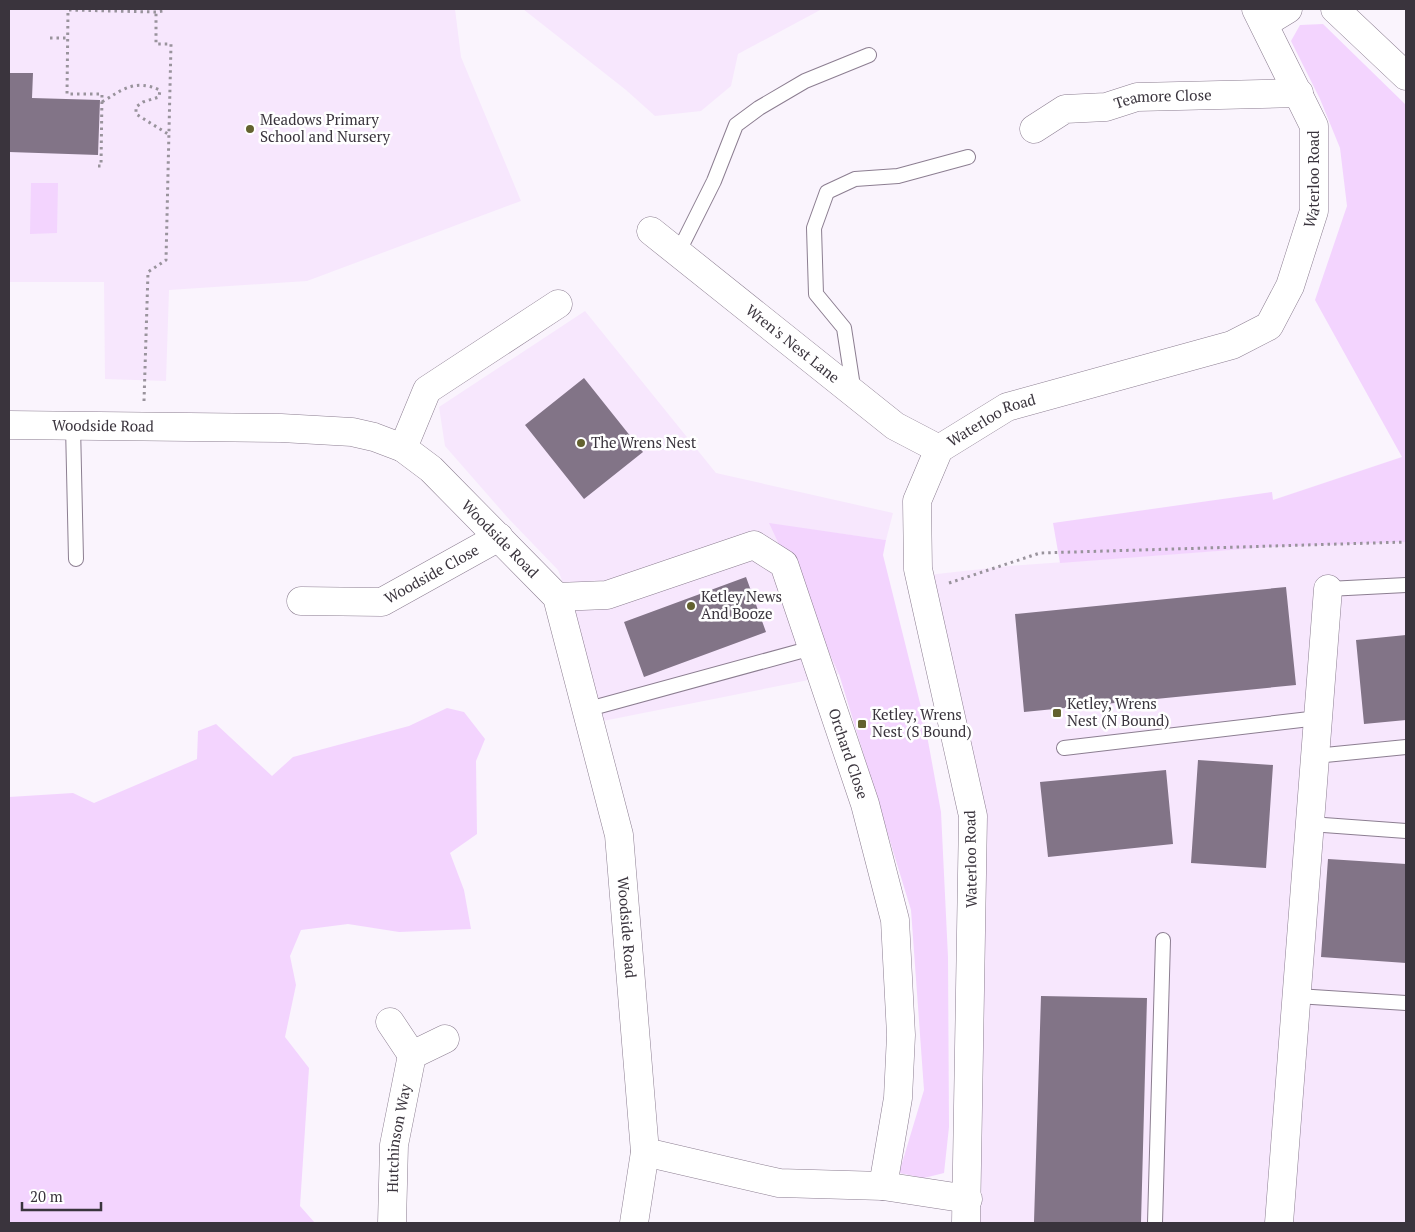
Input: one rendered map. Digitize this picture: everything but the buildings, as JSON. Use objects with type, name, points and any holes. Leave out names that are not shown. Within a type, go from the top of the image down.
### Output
[{"type":"street","points":[[1261,16],[1288,9]]},
{"type":"street","points":[[1349,15],[1406,76]]},
{"type":"street","name":"Waterloo Road","points":[[967,1211],[973,816],[918,570],[917,501],[939,449],[1007,406],[1232,345],[1269,326],[1290,286],[1314,211],[1314,126],[1261,16]]},
{"type":"street","name":"Teamore Close","points":[[1034,129],[1066,109],[1106,107],[1137,97],[1299,93]]},
{"type":"street","name":"Wren's Nest Lane","points":[[651,232],[895,426],[939,449]]},
{"type":"street","points":[[403,448],[427,390],[558,304]]},
{"type":"street","name":"Woodside Road","points":[[9,425],[281,428],[352,432],[374,437],[403,448],[432,469],[557,597],[619,834],[645,1152],[634,1223]]},
{"type":"street","name":"Woodside Close","points":[[301,601],[382,602],[499,537]]},
{"type":"street","name":"Orchard Close","points":[[557,597],[607,595],[754,545],[784,564],[866,804],[895,920],[901,1035],[898,1098],[883,1186]]},
{"type":"street","points":[[1279,1223],[1328,589]]},
{"type":"street","points":[[390,1022],[412,1055],[446,1039]]},
{"type":"street","name":"Hutchinson Way","points":[[392,1223],[394,1145],[412,1055]]},
{"type":"street","points":[[645,1152],[779,1183],[883,1186],[967,1211]]},
{"type":"lane","points":[[678,253],[714,181],[736,125],[759,108],[805,81],[869,55]]},
{"type":"lane","points":[[854,393],[844,328],[816,294],[814,228],[827,192],[855,179],[898,176],[968,157]]},
{"type":"lane","points":[[73,426],[76,559]]},
{"type":"lane","points":[[1328,589],[1406,585]]},
{"type":"lane","points":[[586,710],[812,648]]},
{"type":"lane","points":[[1064,748],[1318,718]]},
{"type":"lane","points":[[1315,756],[1406,747]]},
{"type":"lane","points":[[1310,824],[1406,831]]},
{"type":"lane","points":[[1155,1223],[1163,940]]},
{"type":"lane","points":[[1296,996],[1406,1003]]},
{"type":"path","points":[[98,166],[102,166],[102,94],[67,94],[68,10],[156,12],[163,11],[163,9]]},
{"type":"path","points":[[143,426],[148,272],[166,260],[171,44],[156,44],[156,12]]},
{"type":"path","points":[[50,38],[68,38]]},
{"type":"path","points":[[102,102],[127,86],[148,85],[160,90],[159,97],[143,102],[136,107],[136,114],[169,134]]},
{"type":"path","points":[[923,591],[1040,553],[1406,542]]},
{"type":"shaded area","name":"Meadows Primary School and Nursery","points":[[9,9],[455,9],[461,57],[521,201],[307,281],[169,290],[166,381],[105,379],[104,282],[9,282]]},
{"type":"shaded area","points":[[523,9],[822,9],[738,54],[731,86],[701,111],[655,116],[626,90]]},
{"type":"shaded area","points":[[1323,24],[1406,105],[1406,542],[1271,547],[1060,563],[1053,523],[1272,492],[1273,500],[1402,457],[1315,300],[1347,206],[1340,148],[1320,99],[1291,41],[1300,25]]},
{"type":"shaded area","points":[[31,183],[58,183],[57,233],[30,234]]},
{"type":"shaded area","points":[[585,311],[716,473],[893,513],[886,540],[770,524],[839,674],[598,722],[576,617],[558,570],[508,518],[445,446],[439,407]]},
{"type":"shaded area","points":[[769,523],[886,540],[883,555],[924,719],[941,812],[948,957],[949,1127],[944,1173],[924,1178],[899,1173],[924,1090],[911,910],[839,674]]},
{"type":"shaded area","points":[[1406,542],[1406,1223],[973,1223],[984,873],[928,575],[1009,566],[1271,547]]},
{"type":"shaded area","points":[[447,708],[464,712],[485,739],[476,761],[477,834],[450,853],[464,890],[471,929],[399,932],[348,924],[301,930],[290,956],[296,985],[285,1037],[309,1068],[300,1206],[315,1223],[9,1223],[9,797],[73,793],[94,803],[197,759],[198,731],[216,724],[272,776],[293,757],[409,726]]},
{"type":"place","name":"Meadows Primary School and Nursery","points":[[250,129]]},
{"type":"place","name":"The Wrens Nest","points":[[581,443]]},
{"type":"place","name":"Ketley News And Booze","points":[[691,606]]},
{"type":"place","name":"Ketley, Wrens Nest (N Bound)","points":[[1057,713]]},
{"type":"place","name":"Ketley, Wrens Nest (S Bound)","points":[[862,724]]}]
